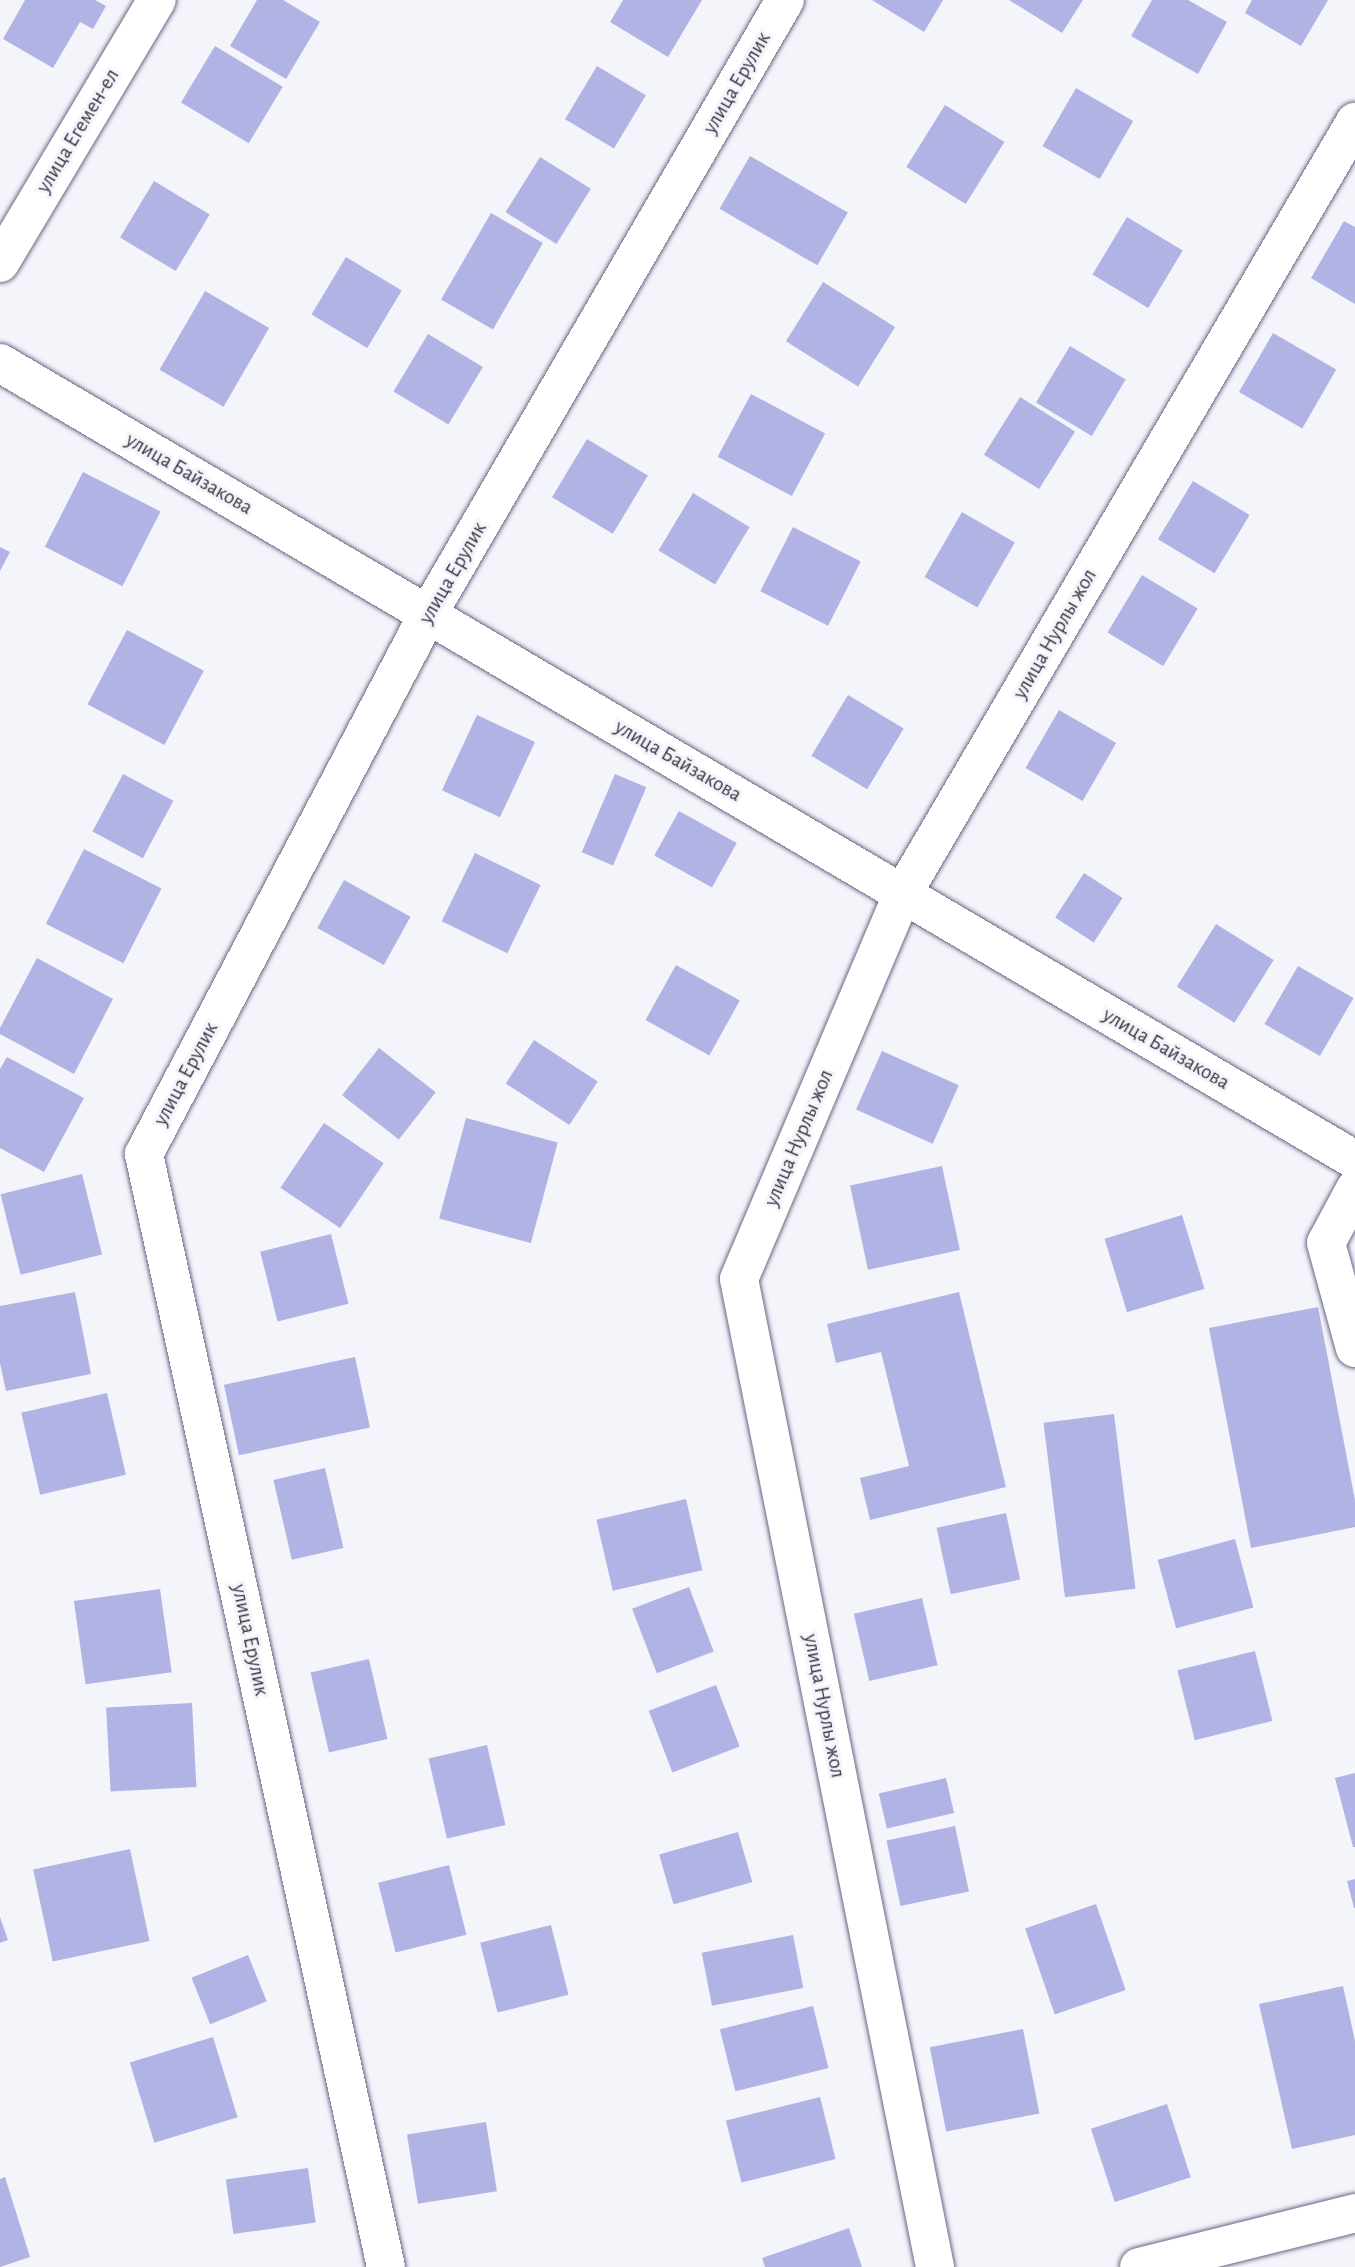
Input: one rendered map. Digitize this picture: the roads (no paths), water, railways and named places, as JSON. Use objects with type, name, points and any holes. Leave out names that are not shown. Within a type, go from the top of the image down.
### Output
[{"type":"street","name":"улица Егемен-ел","points":[[0,263],[157,0]]},
{"type":"street","name":"улица Ерулик","points":[[386,2267],[144,1154],[428,614],[785,0]]},
{"type":"street","name":"улица Нурлы жол","points":[[935,2267],[739,1279],[903,894],[1355,122]]},
{"type":"street","name":"улица Байзакова","points":[[0,363],[1355,1160]]},
{"type":"street","points":[[1355,1189],[1326,1243],[1355,1348]]},
{"type":"street","points":[[1139,2267],[1355,2213]]}]
